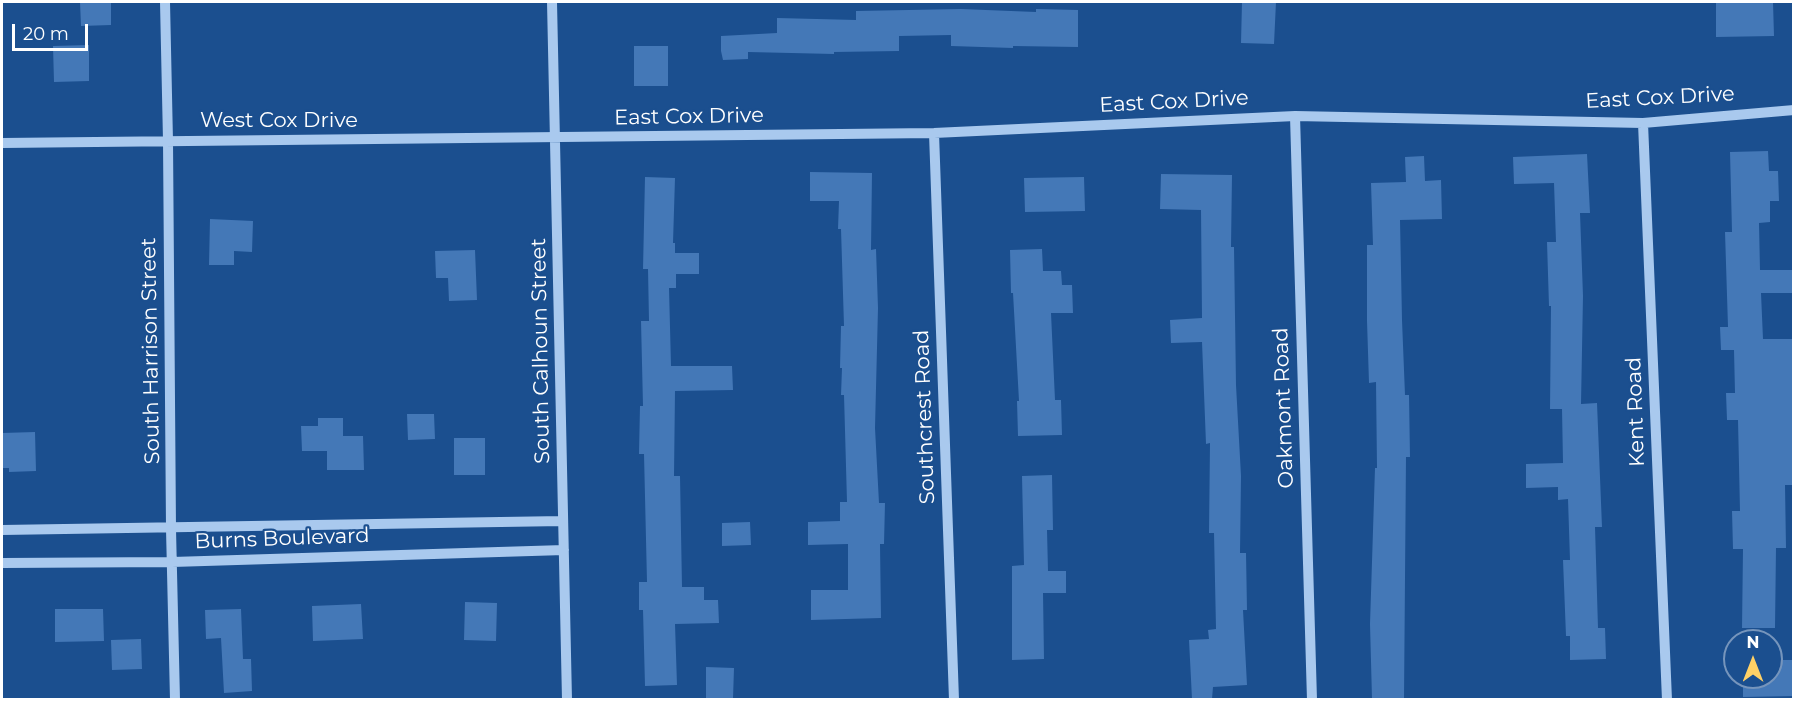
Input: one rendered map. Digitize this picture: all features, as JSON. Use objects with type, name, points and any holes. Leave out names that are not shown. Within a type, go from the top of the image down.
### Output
[{"type":"street","name":"South Harrison Street","points":[[165,2],[175,699]]},
{"type":"street","name":"South Calhoun Street","points":[[552,2],[567,699]]},
{"type":"street","name":"East Cox Drive","points":[[556,138],[934,133],[1295,116],[1643,123],[1794,110]]},
{"type":"street","name":"Oakmont Road","points":[[1295,116],[1312,699]]},
{"type":"street","name":"Kent Road","points":[[1643,123],[1667,699]]},
{"type":"street","name":"Southcrest Road","points":[[934,133],[954,699]]},
{"type":"street","name":"West Cox Drive","points":[[2,143],[556,138]]},
{"type":"street","name":"Burns Boulevard","points":[[2,530],[563,521]]},
{"type":"street","name":"Burns Boulevard","points":[[2,563],[172,562],[564,550]]},
{"type":"building","points":[[80,2],[111,2],[111,25],[81,26]]},
{"type":"building","points":[[1242,2],[1276,2],[1274,44],[1241,43]]},
{"type":"building","points":[[1716,2],[1773,2],[1774,36],[1716,37]]},
{"type":"building","points":[[961,9],[1036,12],[1036,9],[1078,10],[1078,47],[951,46],[951,35],[899,36],[899,51],[834,52],[834,54],[748,52],[748,59],[723,60],[721,51],[721,36],[777,33],[777,18],[856,20],[856,11]]},
{"type":"building","points":[[89,45],[89,81],[54,82],[53,46]]},
{"type":"building","points":[[634,46],[668,46],[668,86],[634,86]]},
{"type":"building","points":[[1768,151],[1769,171],[1778,171],[1779,201],[1770,201],[1770,222],[1759,223],[1760,270],[1794,270],[1794,293],[1761,293],[1763,339],[1794,339],[1794,485],[1785,485],[1786,548],[1776,548],[1775,628],[1742,628],[1743,549],[1733,549],[1732,511],[1740,511],[1738,420],[1727,420],[1726,393],[1735,393],[1734,350],[1721,350],[1720,327],[1728,327],[1725,232],[1732,232],[1730,152]]},
{"type":"building","points":[[1587,154],[1590,213],[1580,213],[1583,296],[1581,404],[1597,403],[1602,527],[1595,527],[1598,628],[1605,628],[1606,659],[1570,660],[1570,636],[1566,636],[1563,560],[1570,560],[1568,499],[1558,500],[1558,487],[1526,488],[1526,464],[1563,463],[1562,409],[1550,409],[1551,306],[1549,306],[1547,242],[1556,242],[1554,183],[1514,184],[1513,157]]},
{"type":"building","points":[[1424,156],[1425,181],[1441,180],[1442,219],[1400,220],[1405,395],[1409,395],[1410,457],[1406,457],[1404,699],[1372,699],[1370,624],[1375,468],[1377,468],[1376,382],[1369,383],[1367,321],[1367,245],[1373,245],[1371,183],[1406,182],[1405,157]]},
{"type":"building","points":[[810,172],[872,173],[871,250],[876,249],[878,308],[875,428],[879,503],[885,503],[884,544],[880,544],[881,618],[811,620],[811,590],[848,590],[848,544],[808,545],[808,522],[840,521],[840,502],[847,502],[844,395],[841,395],[842,368],[840,368],[841,326],[844,326],[841,229],[838,229],[839,201],[810,201]]},
{"type":"building","points":[[1161,174],[1232,175],[1231,247],[1234,247],[1236,385],[1241,476],[1240,553],[1246,553],[1247,610],[1243,610],[1247,685],[1213,687],[1212,699],[1192,699],[1189,640],[1209,639],[1208,630],[1216,629],[1214,533],[1209,533],[1210,443],[1206,444],[1202,342],[1171,343],[1170,320],[1202,318],[1201,210],[1160,209]]},
{"type":"building","points":[[645,177],[675,178],[673,243],[675,243],[675,253],[699,253],[699,274],[676,274],[676,288],[669,288],[671,366],[732,366],[733,390],[675,391],[674,476],[680,476],[682,587],[704,587],[704,600],[718,600],[719,623],[675,624],[677,685],[645,686],[643,610],[639,610],[639,582],[647,582],[644,454],[639,454],[640,406],[643,406],[641,321],[649,321],[648,269],[643,269]]},
{"type":"building","points":[[1084,177],[1085,211],[1025,212],[1024,178]]},
{"type":"building","points":[[210,219],[253,221],[252,252],[234,251],[234,265],[209,265]]},
{"type":"building","points":[[1042,249],[1043,271],[1061,271],[1062,285],[1072,285],[1073,313],[1051,313],[1055,400],[1061,400],[1062,435],[1018,436],[1017,401],[1019,401],[1010,250]]},
{"type":"building","points":[[475,250],[477,300],[449,301],[448,278],[436,278],[435,251]]},
{"type":"building","points":[[407,414],[434,414],[435,439],[408,440]]},
{"type":"building","points":[[318,418],[343,418],[343,436],[363,436],[364,470],[327,470],[327,451],[302,451],[301,426],[318,426]]},
{"type":"building","points":[[35,432],[36,471],[9,472],[9,468],[2,468],[2,433]]},
{"type":"building","points":[[454,438],[485,438],[485,475],[454,475]]},
{"type":"building","points":[[1052,475],[1053,530],[1047,530],[1048,571],[1066,571],[1066,593],[1043,593],[1044,659],[1012,660],[1012,566],[1024,565],[1022,476]]},
{"type":"building","points":[[750,522],[751,545],[722,546],[722,523]]},
{"type":"building","points":[[465,602],[497,603],[496,641],[464,640]]},
{"type":"building","points":[[361,604],[363,639],[313,641],[312,606]]},
{"type":"building","points":[[55,609],[103,609],[104,641],[55,642]]},
{"type":"building","points":[[241,609],[243,659],[251,659],[252,691],[224,693],[221,638],[206,639],[205,610]]},
{"type":"building","points":[[141,639],[142,669],[112,670],[111,640]]},
{"type":"building","points":[[1783,660],[1794,660],[1794,696],[1743,697],[1743,689],[1783,689]]},
{"type":"building","points":[[706,667],[734,668],[733,699],[706,699]]}]
